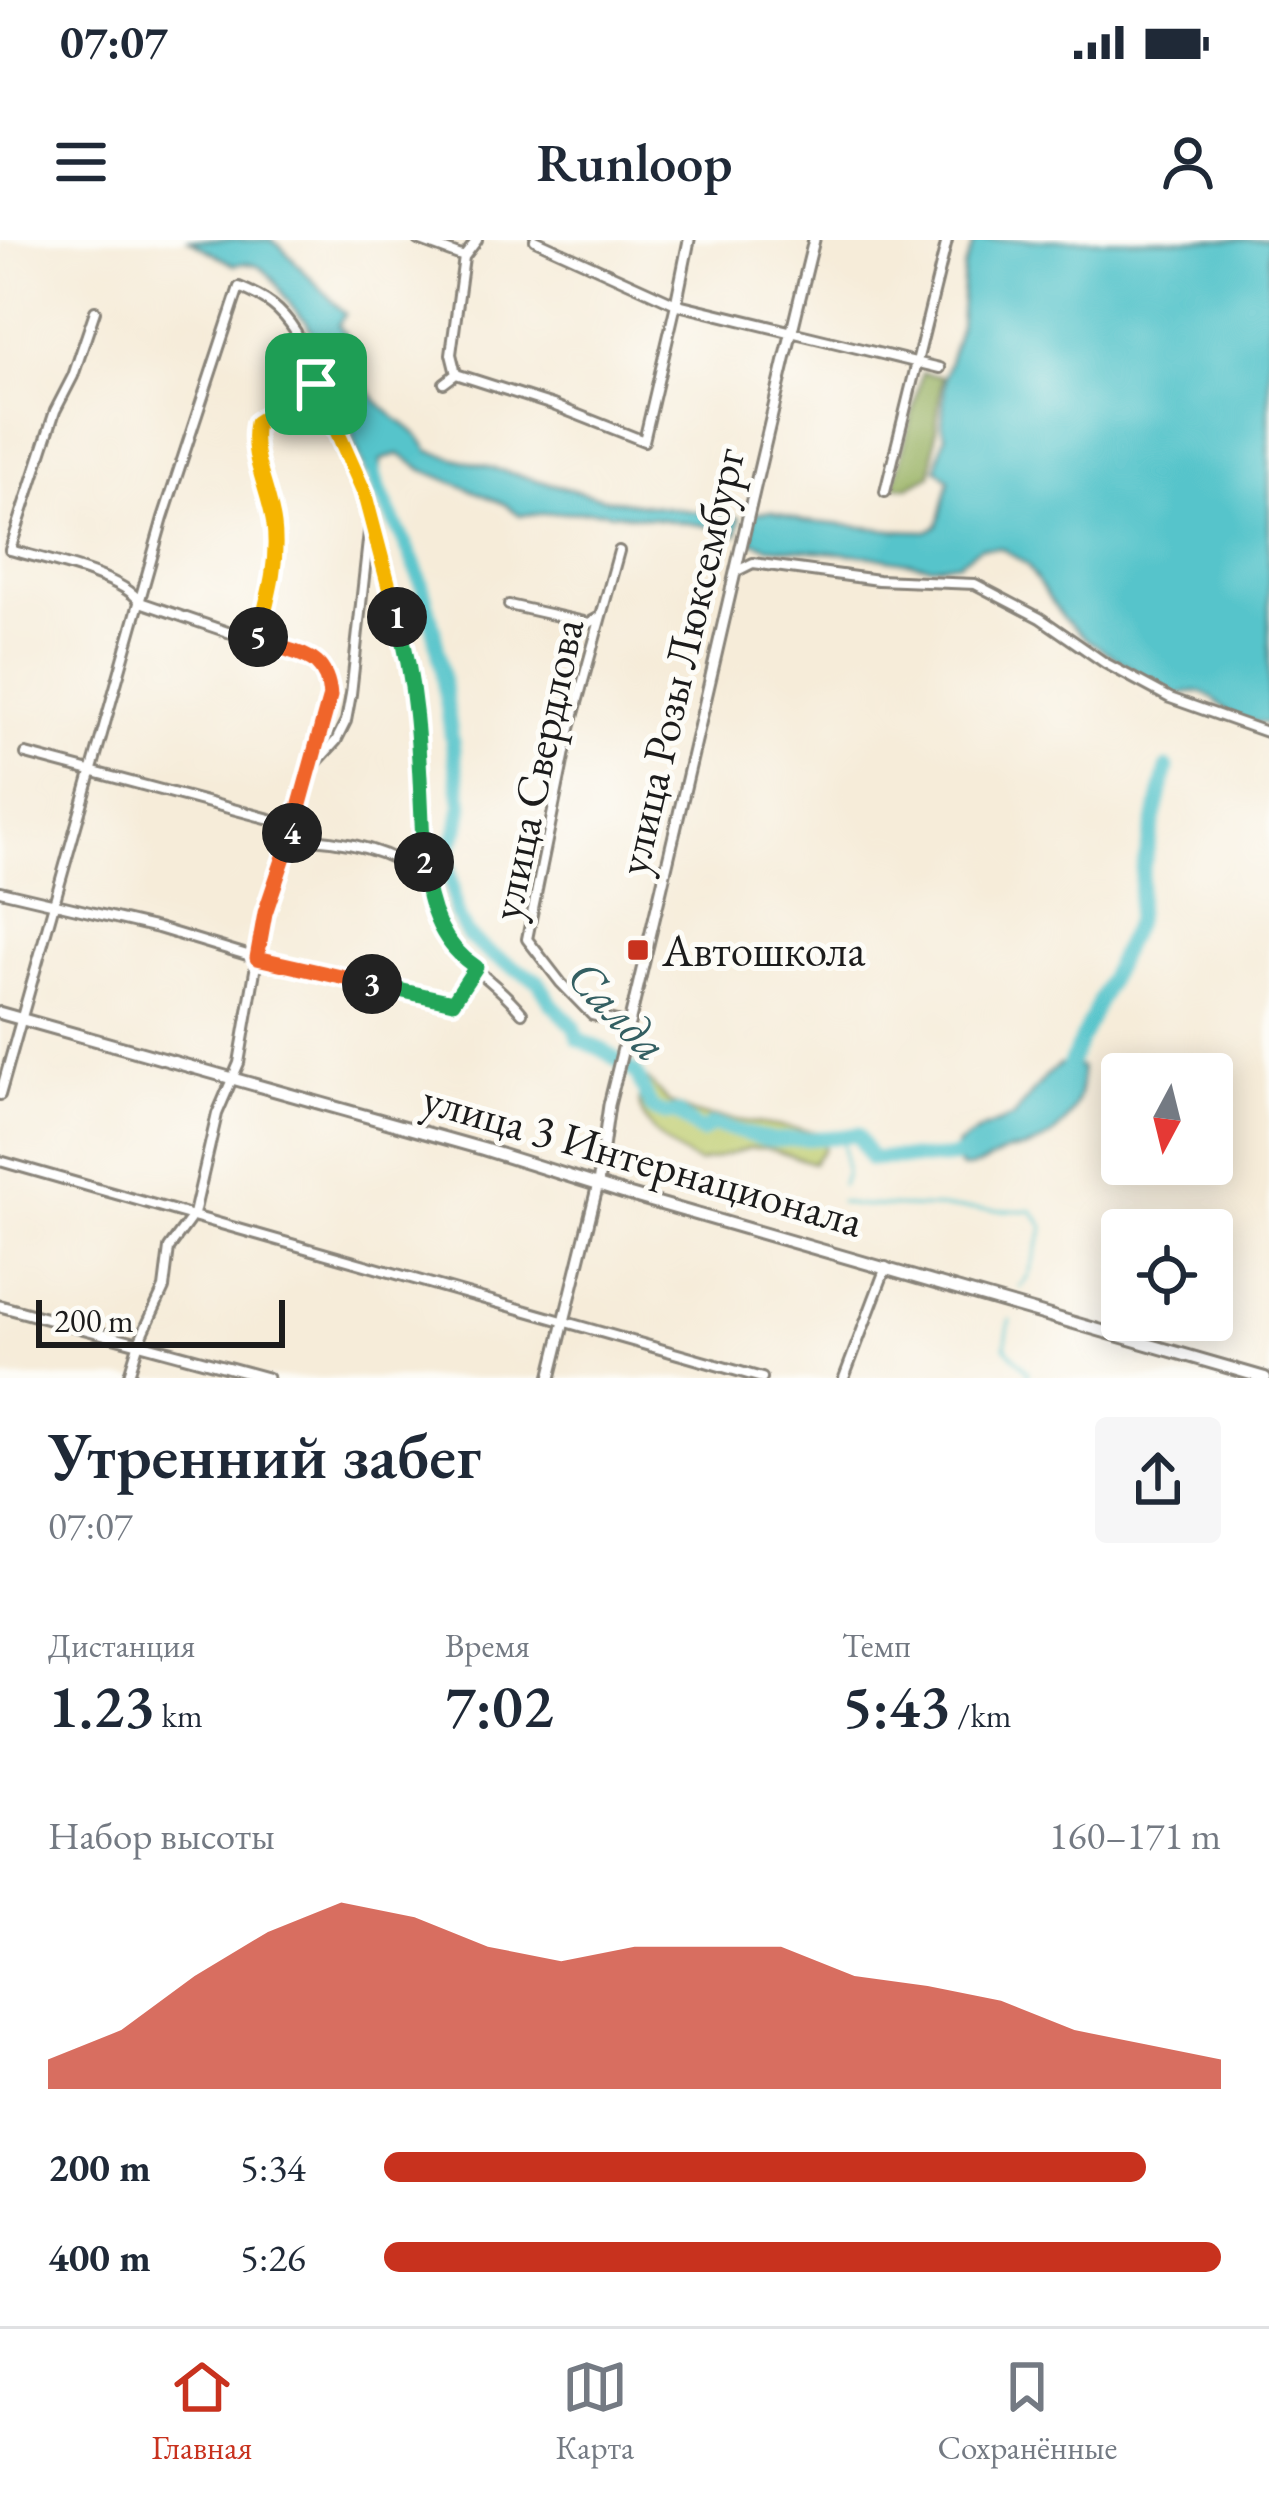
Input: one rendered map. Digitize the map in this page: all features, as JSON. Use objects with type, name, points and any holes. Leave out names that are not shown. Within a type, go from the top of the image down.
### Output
[{"type":"main road","name":"улица 3 Интернационала","points":[[0,1013],[1264,1378]]},
{"type":"street","points":[[418,240],[464,257]]},
{"type":"street","points":[[456,374],[451,354],[464,257],[477,240]]},
{"type":"street","points":[[536,240],[676,304],[940,368]]},
{"type":"street","points":[[456,374],[644,441],[689,240]]},
{"type":"street","name":"улица Розы Люксембург","points":[[550,1378],[598,1184],[609,1105],[814,240]]},
{"type":"street","points":[[885,492],[947,240]]},
{"type":"street","points":[[0,1095],[163,518],[239,287],[266,298],[296,332],[371,514],[346,721],[336,741],[313,766]]},
{"type":"street","points":[[95,311],[5,548],[77,569],[134,592],[140,602],[321,664],[328,674],[330,696],[313,766],[300,794],[291,838],[265,913],[239,1063],[206,1153],[194,1214],[169,1248],[164,1288],[128,1378]]},
{"type":"street","points":[[444,383],[456,374]]},
{"type":"street","points":[[257,639],[272,580],[275,532],[270,494],[252,442],[256,423],[316,384]]},
{"type":"street","points":[[369,524],[412,668],[419,722],[425,878],[432,912],[455,954],[505,991],[522,1013]]},
{"type":"street","name":"улица Свердлова","points":[[619,551],[569,732],[527,938],[592,1015],[629,1024]]},
{"type":"street","points":[[737,571],[752,563],[878,580],[975,584],[1170,698],[1269,733]]},
{"type":"street","points":[[509,604],[589,623],[602,616]]},
{"type":"street","points":[[26,754],[285,823],[291,838]]},
{"type":"street","points":[[291,838],[328,839],[387,855],[406,862],[425,878]]},
{"type":"street","points":[[0,891],[257,958],[453,1002],[476,967]]},
{"type":"street","points":[[0,1161],[762,1378]]},
{"type":"street","points":[[844,1378],[886,1267]]},
{"type":"street","points":[[0,1306],[267,1378]]},
{"type":"green space","points":[[922,373],[942,376],[931,475],[908,487],[894,486]]},
{"type":"green space","points":[[648,1080],[669,1103],[695,1114],[823,1133],[824,1149],[813,1163],[751,1148],[698,1163],[662,1139],[644,1117],[641,1092]]},
{"type":"water","points":[[189,240],[270,240],[279,245],[345,314],[338,325],[358,356],[373,396],[429,451],[607,499],[740,518],[737,535],[708,526],[600,511],[520,515],[399,454],[381,460],[380,473],[366,474],[353,438],[350,410],[306,320],[268,273],[248,264],[234,265]]},
{"type":"water","points":[[975,240],[1269,240],[1269,724],[1238,718],[1205,694],[1175,696],[1088,640],[1062,617],[1026,564],[1001,548],[981,547],[959,562],[932,566],[768,547],[751,541],[755,513],[771,511],[803,521],[893,530],[927,531],[938,525],[949,480],[936,468],[945,435],[945,374],[960,327],[964,269]]},
{"type":"water","points":[[1059,1065],[1081,1068],[1079,1094],[1069,1117],[1051,1136],[974,1167],[962,1168],[954,1159],[958,1145],[1013,1117],[1046,1076]]},
{"type":"waterway","name":"Салда","points":[[369,452],[418,574],[434,630],[462,805],[447,853],[456,913],[468,936],[538,981],[574,1026],[578,1039],[636,1073],[652,1109],[677,1113],[701,1132],[711,1125],[772,1140],[857,1134],[871,1159],[949,1157],[973,1151]]},
{"type":"waterway","name":"Салда","points":[[1063,1079],[1136,921],[1143,868],[1167,768]]},
{"type":"waterway","points":[[842,1185],[846,1172],[843,1137]]},
{"type":"waterway","points":[[840,1202],[1033,1211],[1044,1227],[1028,1277],[1020,1287]]},
{"type":"waterway","points":[[1010,1320],[1005,1346],[1028,1372],[1027,1378]]},
{"type":"place","name":"Автошкола","points":[[638,950]]},
{"type":"route","points":[[316,384],[364,492],[412,668],[419,722],[425,878],[432,912],[455,954],[476,967],[453,1002],[257,958],[265,913],[291,838],[300,794],[313,766],[330,696],[328,674],[321,664],[257,639],[272,580],[275,532],[270,494],[252,442],[256,423],[316,384]]}]
